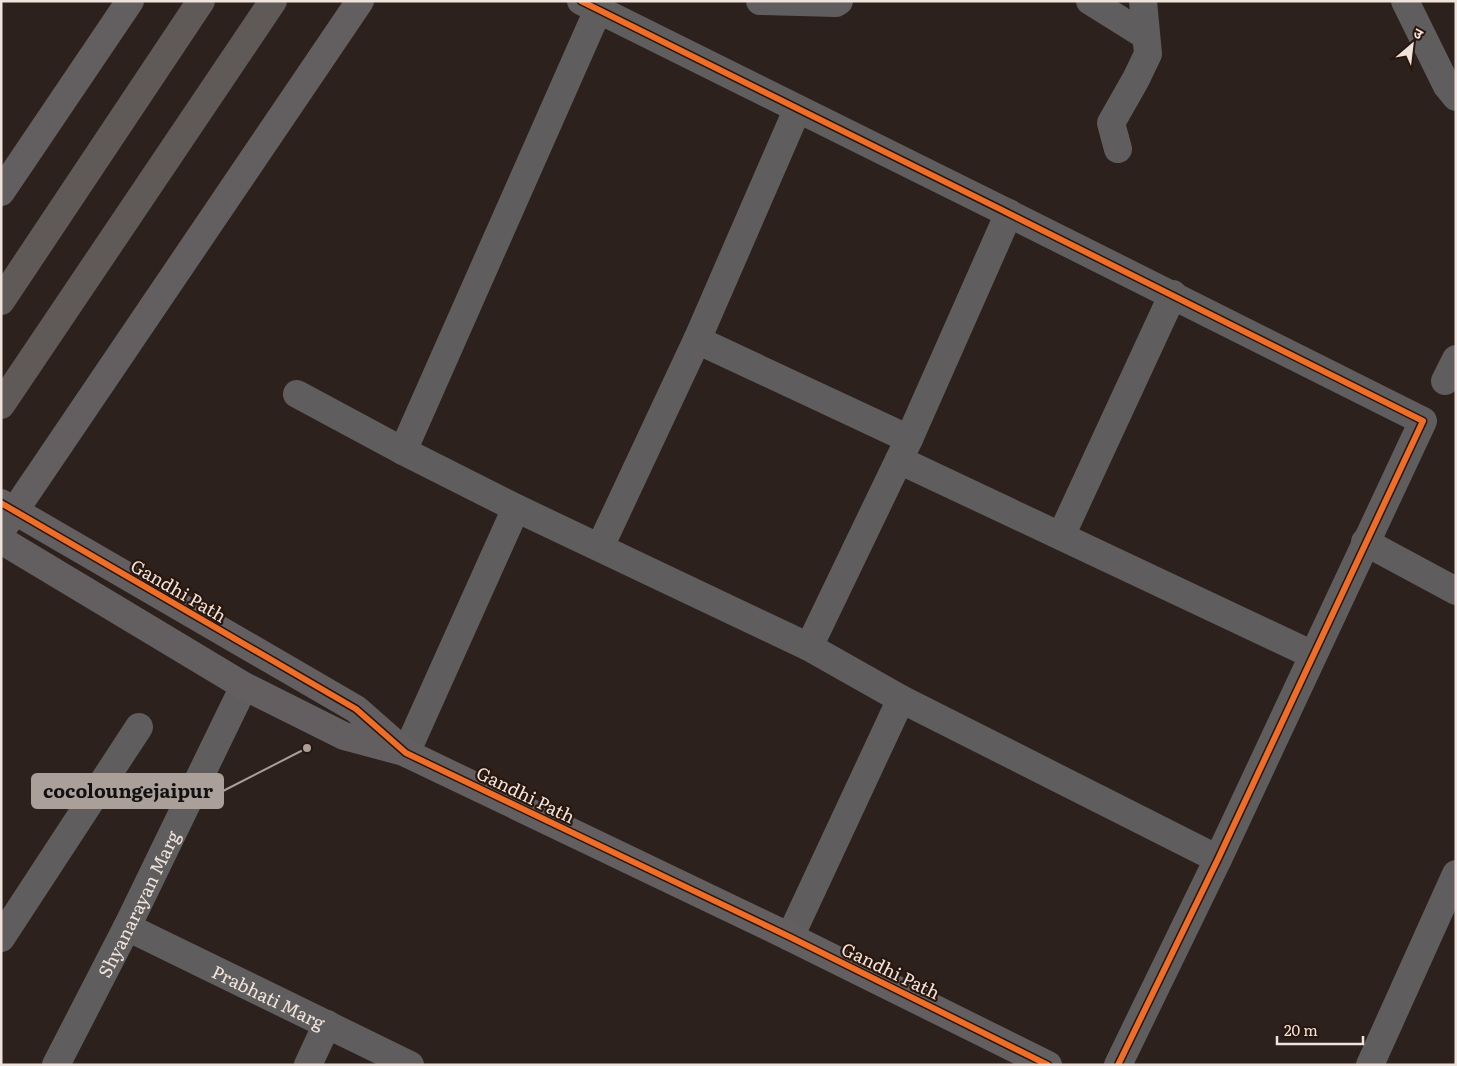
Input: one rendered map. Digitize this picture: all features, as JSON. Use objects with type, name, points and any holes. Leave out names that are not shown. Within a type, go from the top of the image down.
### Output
[{"type":"highway","points":[[1,300],[201,1]]},
{"type":"highway","points":[[1,405],[273,1]]},
{"type":"street","points":[[1,192],[130,1]]},
{"type":"street","points":[[5,515],[151,312],[360,1]]},
{"type":"street","points":[[760,1],[836,3],[839,1]]},
{"type":"street","points":[[1090,1],[1146,36]]},
{"type":"street","points":[[1118,149],[1111,123],[1148,54],[1143,1]]},
{"type":"street","points":[[1405,1],[1447,86],[1456,97]]},
{"type":"street","points":[[403,452],[590,5],[798,110],[1173,294],[1423,421],[1218,859],[1118,1065]]},
{"type":"street","points":[[600,547],[697,340],[798,110]]},
{"type":"street","points":[[809,647],[904,450],[1009,213]]},
{"type":"street","points":[[1061,536],[1173,294]]},
{"type":"street","points":[[697,340],[1061,536],[1313,655]]},
{"type":"street","points":[[297,394],[403,452],[516,508],[809,647],[901,699],[1218,859]]},
{"type":"street","points":[[1,540],[244,686],[344,736],[406,753],[516,508]]},
{"type":"street","name":"Gandhi Path","points":[[5,515],[356,709],[406,753],[790,937],[1048,1065]]},
{"type":"street","points":[[1365,542],[1456,591]]},
{"type":"street","name":"Shyanarayan Marg","points":[[56,1065],[244,686]]},
{"type":"street","points":[[790,937],[901,699]]},
{"type":"street","points":[[1,938],[139,727]]},
{"type":"street","points":[[1370,1065],[1456,874]]},
{"type":"street","name":"Prabhati Marg","points":[[126,927],[410,1065]]},
{"type":"street","points":[[308,1065],[327,1024]]},
{"type":"cycle path","points":[[581,1],[1423,421],[1218,859],[1118,1065]]},
{"type":"cycle path","points":[[1,503],[356,709],[406,753],[790,937],[1048,1065]]},
{"type":"place","name":"cocoloungejaipur","points":[[307,748]]}]
